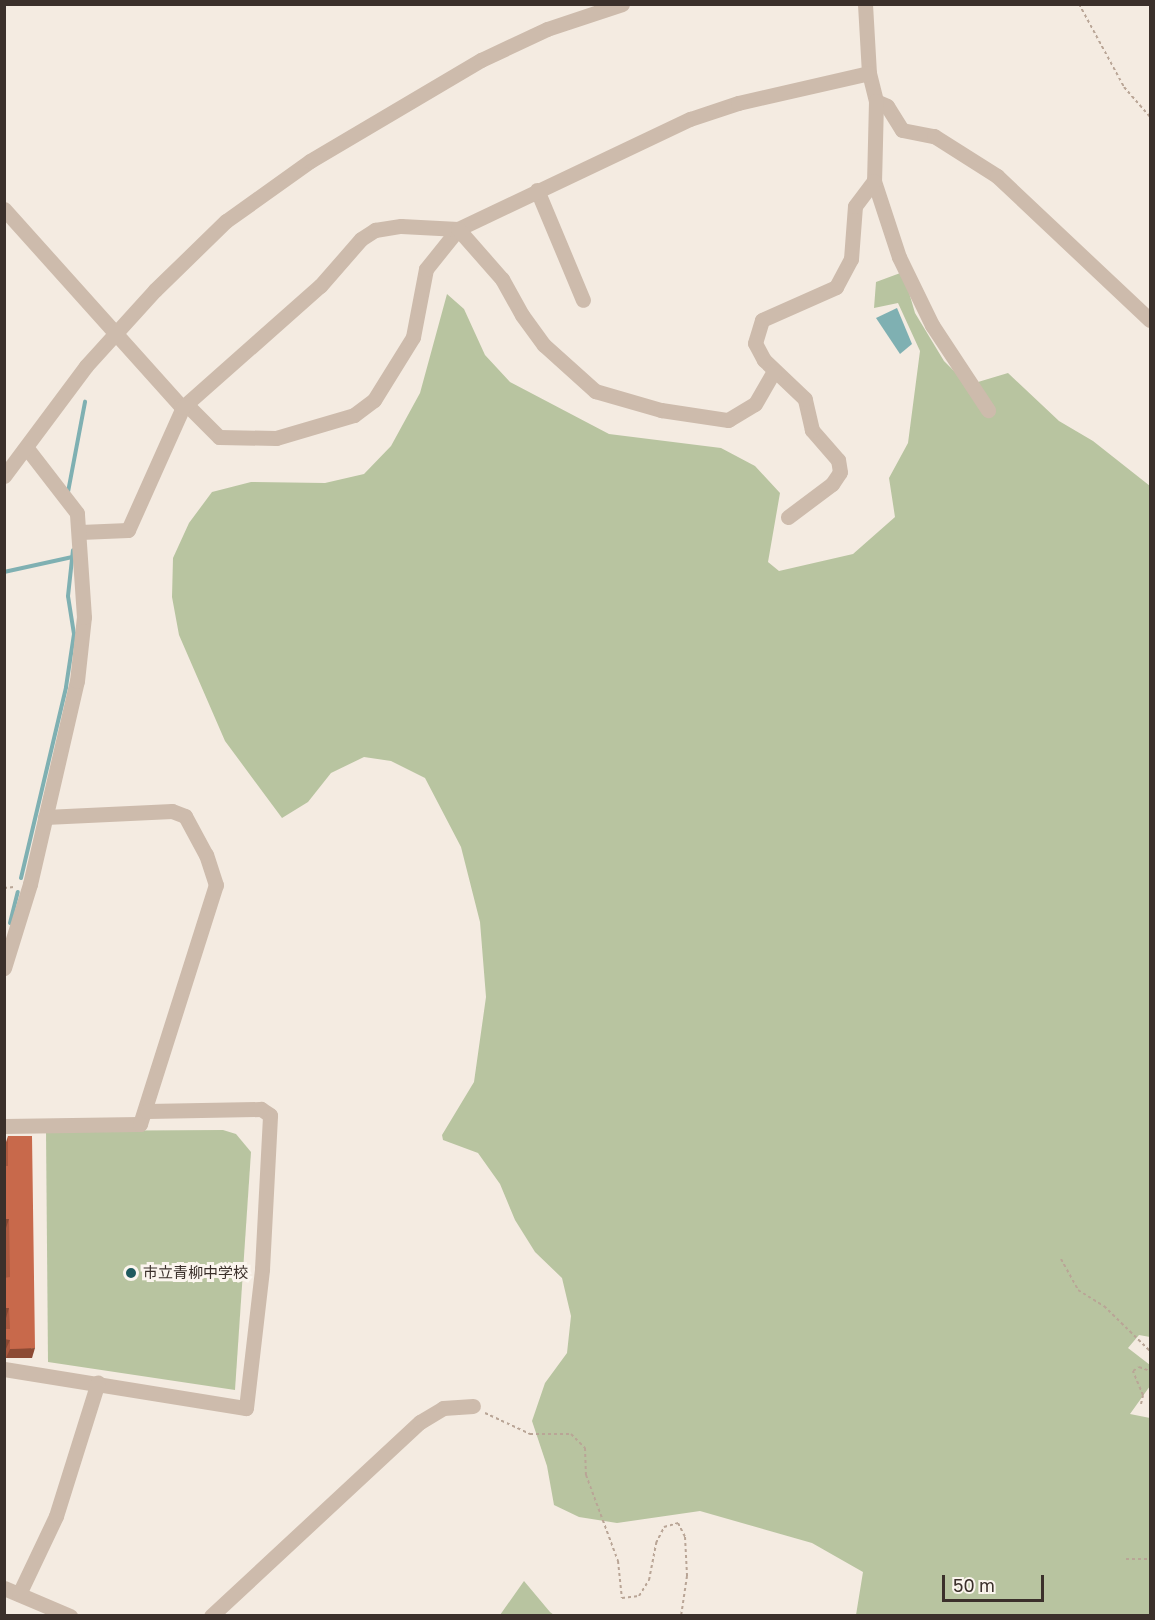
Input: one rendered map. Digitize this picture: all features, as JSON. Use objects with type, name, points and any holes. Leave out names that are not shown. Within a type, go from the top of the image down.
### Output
[{"type":"street","points":[[4,476],[86,366],[155,290],[226,221],[310,161],[505,47],[622,4]]},
{"type":"street","points":[[865,4],[869,73],[876,101],[874,181],[899,256],[915,290],[988,410]]},
{"type":"street","points":[[4,209],[183,407],[190,408],[219,437],[276,438],[354,414],[365,408],[413,337],[426,269],[458,229],[690,119],[738,103],[869,73]]},
{"type":"street","points":[[876,101],[887,106],[902,130],[934,136],[997,176],[1150,320]]},
{"type":"street","points":[[788,517],[832,484],[840,472],[838,460],[812,430],[805,399],[774,371],[756,343],[762,320],[817,299],[836,287],[850,259],[855,206],[874,181]]},
{"type":"street","points":[[537,190],[583,300]]},
{"type":"street","points":[[80,532],[128,530],[183,407],[320,286],[367,234],[401,226],[458,229],[502,279],[544,345],[596,391],[660,410],[728,420],[755,404],[774,371]]},
{"type":"street","points":[[4,968],[45,817],[83,641],[80,532],[77,513],[26,447]]},
{"type":"street","points":[[4,1126],[141,1124],[147,1111],[145,1103],[216,885],[206,855],[185,816],[172,811],[45,817]]},
{"type":"street","points":[[4,1369],[98,1382],[246,1408],[262,1269],[270,1115],[261,1109],[147,1111]]},
{"type":"street","points":[[19,1594],[56,1516],[98,1382]]},
{"type":"street","points":[[211,1616],[420,1422],[443,1408],[472,1406]]},
{"type":"street","points":[[4,1588],[70,1616]]},
{"type":"path","points":[[1079,4],[1124,87],[1150,117]]},
{"type":"path","points":[[1061,1258],[1078,1290],[1104,1306],[1150,1351]]},
{"type":"path","points":[[1141,1404],[1143,1395],[1133,1371],[1139,1368],[1150,1371]]},
{"type":"path","points":[[472,1406],[530,1434],[571,1434],[585,1448],[586,1474],[618,1561],[622,1598],[639,1596],[649,1580],[656,1543],[664,1527],[678,1523],[684,1537],[687,1576],[681,1616]]},
{"type":"path","points":[[1126,1559],[1150,1559]]},
{"type":"green space","points":[[903,272],[915,313],[944,361],[968,385],[1008,373],[1059,421],[1093,441],[1150,486],[1150,1337],[1139,1335],[1128,1348],[1150,1365],[1150,1386],[1130,1414],[1150,1418],[1150,1615],[856,1615],[863,1572],[812,1543],[700,1511],[617,1523],[579,1517],[554,1505],[547,1466],[532,1421],[545,1383],[567,1353],[571,1316],[562,1278],[535,1252],[515,1220],[500,1184],[478,1153],[443,1140],[442,1135],[474,1082],[486,997],[480,922],[461,847],[425,778],[391,761],[364,757],[331,773],[308,802],[282,818],[225,741],[179,635],[172,597],[173,558],[189,523],[212,492],[251,482],[325,483],[364,474],[391,446],[420,393],[447,294],[464,309],[485,355],[510,382],[609,434],[721,448],[755,466],[780,493],[768,562],[779,571],[853,554],[895,517],[889,478],[908,443],[920,351],[898,303],[874,308],[876,282]]},
{"type":"green space","name":"市立青柳中学校","points":[[223,1130],[236,1134],[251,1152],[235,1390],[48,1362],[46,1131]]},
{"type":"green space","points":[[524,1581],[550,1612],[554,1615],[500,1615]]},
{"type":"water","points":[[897,308],[912,344],[900,354],[876,318]]},
{"type":"building","points":[[8,1136],[32,1136],[35,1348],[10,1349],[10,1340],[5,1339],[6,1329],[10,1329],[9,1308],[4,1308],[4,1278],[10,1277],[9,1219],[4,1219],[4,1166],[8,1166]]},
{"type":"waterway","points":[[68,492],[85,402]]},
{"type":"waterway","points":[[21,878],[66,687],[74,634],[68,596],[73,550]]},
{"type":"waterway","points":[[4,572],[72,557]]},
{"type":"waterway","points":[[10,923],[18,892]]},
{"type":"place","name":"市立青柳中学校","points":[[131,1273]]}]
